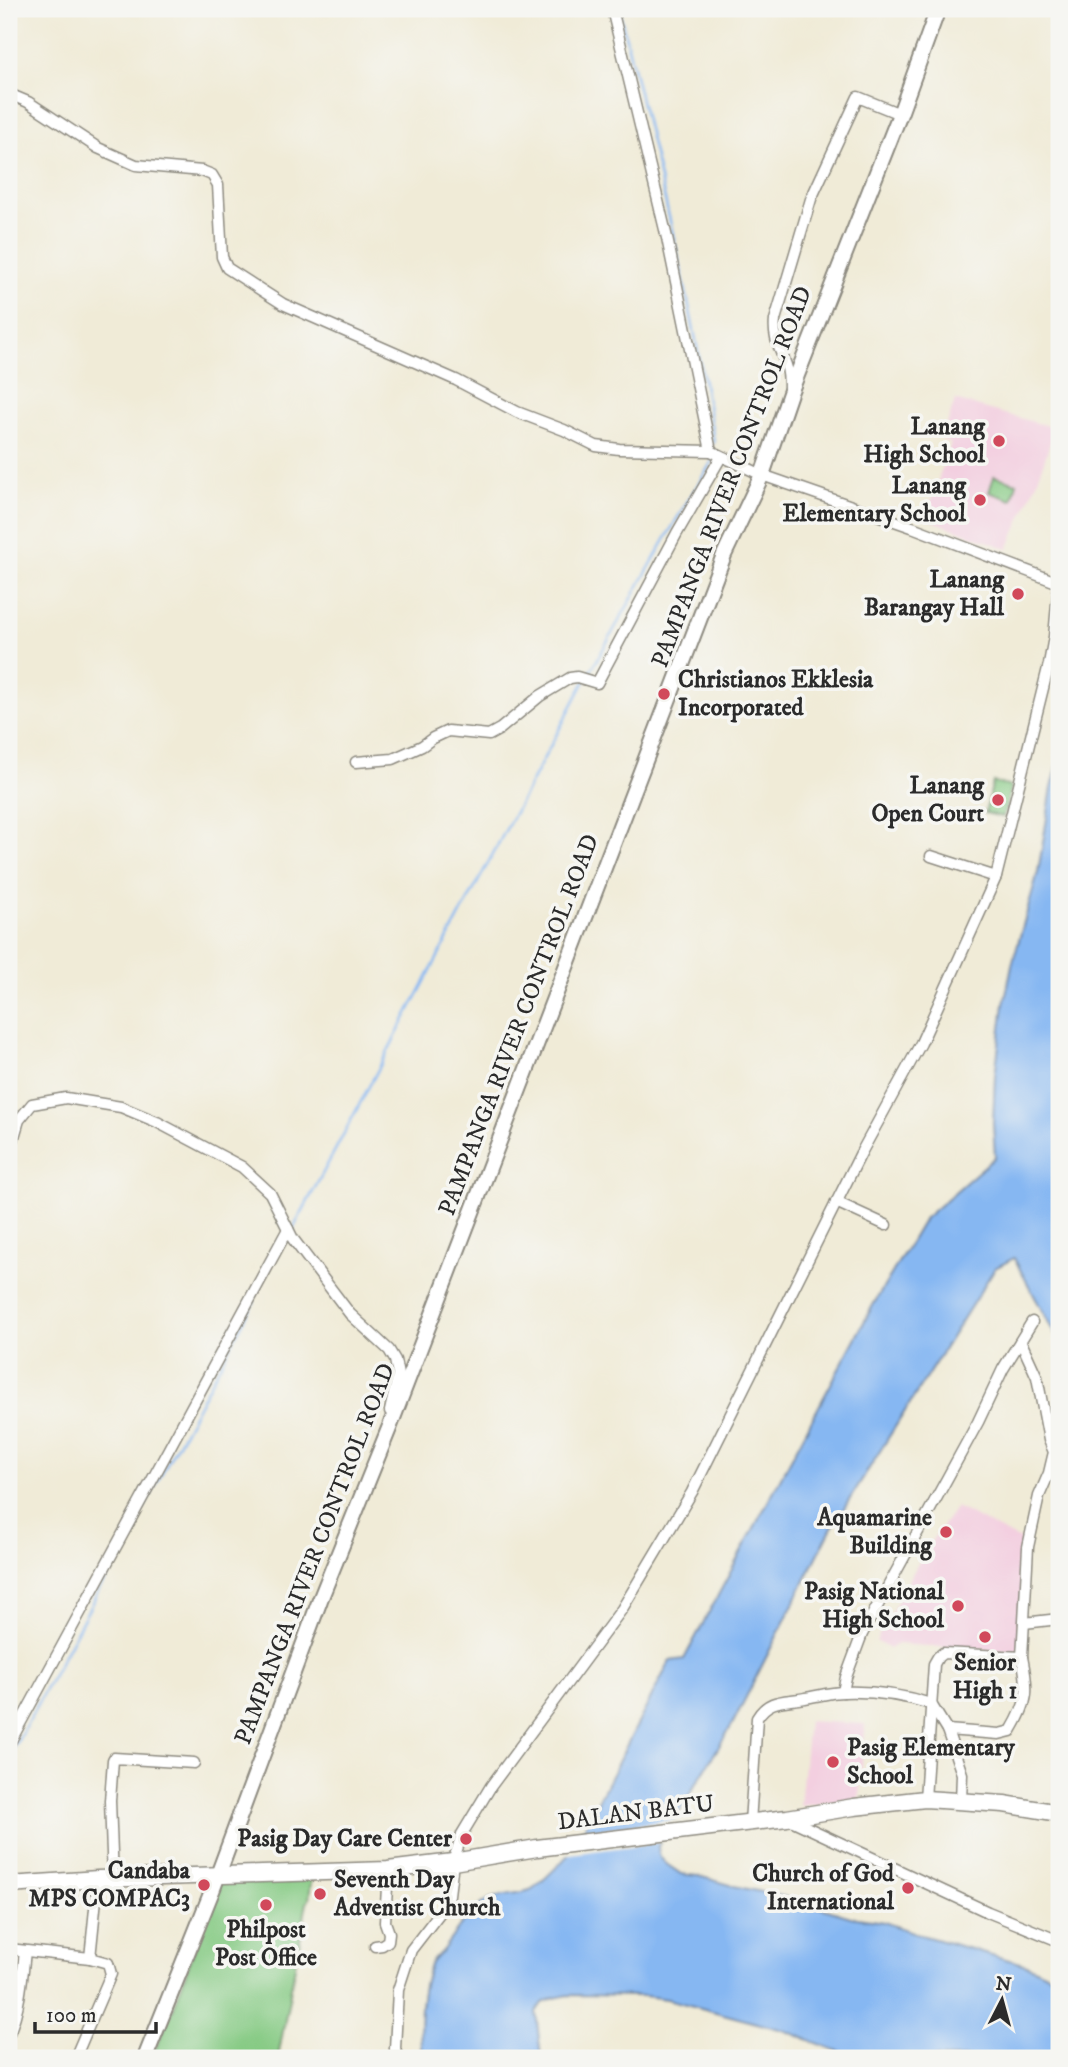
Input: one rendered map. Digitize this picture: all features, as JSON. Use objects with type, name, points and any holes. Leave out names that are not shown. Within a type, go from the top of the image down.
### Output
[{"type":"main road","name":"PAMPANGA RIVER CONTROL ROAD","points":[[145,2058],[218,1877],[320,1600],[390,1426],[724,555],[762,475],[790,393],[939,9]]},
{"type":"main road","name":"DALAN BATU","points":[[9,1885],[105,1879],[388,1870],[537,1848],[925,1799],[1031,1807],[1059,1813]]},
{"type":"street","points":[[612,9],[667,238],[711,451]]},
{"type":"street","points":[[9,94],[28,103],[98,148],[136,165],[202,171],[212,176],[218,185],[222,257],[227,268],[283,304],[456,380],[517,412],[596,446],[711,451],[762,475],[1059,582],[1049,664],[996,877],[920,1043],[836,1202],[692,1492],[622,1609],[491,1786],[462,1834],[453,1862],[445,1906],[411,1950],[398,1990],[395,2049],[398,2058]]},
{"type":"street","points":[[790,393],[788,370],[774,332],[775,320],[811,199],[858,97],[900,114]]},
{"type":"street","points":[[356,762],[393,759],[448,731],[489,735],[540,696],[570,678],[577,677],[597,683],[721,457]]},
{"type":"street","points":[[931,856],[996,877]]},
{"type":"street","points":[[9,1154],[19,1120],[32,1104],[66,1098],[121,1107],[158,1122],[242,1167],[270,1193],[290,1233],[350,1314],[389,1350],[395,1360],[398,1375],[390,1426]]},
{"type":"street","points":[[836,1202],[886,1225]]},
{"type":"street","points":[[9,1744],[290,1233]]},
{"type":"street","points":[[843,1692],[862,1634],[978,1422],[1003,1369],[1032,1322]]},
{"type":"street","points":[[947,1730],[999,1734],[1011,1731],[1027,1698],[1022,1657],[1028,1547],[1039,1496],[1054,1452],[1049,1440],[1037,1377],[1021,1342]]},
{"type":"street","points":[[1024,1623],[1059,1619]]},
{"type":"street","points":[[925,1799],[934,1664],[938,1657],[943,1653],[1022,1657]]},
{"type":"street","points":[[750,1823],[758,1718],[763,1709],[774,1702],[843,1692],[880,1693],[931,1704],[947,1730],[962,1774],[961,1801]]},
{"type":"street","points":[[90,1958],[105,1879],[114,1758],[194,1763]]},
{"type":"street","points":[[787,1818],[988,1912],[1059,1941]]},
{"type":"street","points":[[375,1946],[388,1941],[389,1933],[385,1922],[388,1870]]},
{"type":"street","points":[[9,1949],[90,1958],[108,1963],[111,1974],[75,2058]]},
{"type":"street","points":[[9,2033],[20,1995],[25,1951]]},
{"type":"shaded area","points":[[955,400],[1055,428],[1037,482],[1008,549],[925,518],[951,443],[942,440]]},
{"type":"shaded area","name":"Pasig National High School","points":[[956,1507],[1026,1543],[1019,1652],[897,1644],[889,1649],[876,1641],[927,1547]]},
{"type":"shaded area","name":"Pasig Elementary School","points":[[808,1721],[865,1724],[859,1799],[800,1806]]},
{"type":"green space","points":[[994,476],[1017,483],[1012,500],[989,492]]},
{"type":"green space","name":"Lanang Open Court","points":[[993,782],[1011,787],[1003,817],[985,813]]},
{"type":"green space","points":[[312,1875],[278,2058],[151,2058],[174,2007],[219,1878]]},
{"type":"water","points":[[1059,761],[1059,1342],[1014,1258],[995,1268],[831,1529],[732,1725],[658,1846],[659,1855],[665,1863],[681,1874],[784,1897],[851,1917],[884,1922],[1027,1965],[1059,1980],[1059,2058],[856,2058],[783,2030],[667,1999],[645,1996],[569,1995],[542,2003],[536,2012],[541,2058],[422,2058],[422,1997],[431,1963],[481,1904],[498,1896],[530,1890],[573,1850],[670,1661],[684,1659],[872,1307],[924,1219],[995,1157],[995,1076],[1004,1004],[1038,872]]},
{"type":"pier","points":[[679,1819],[664,1842],[563,1855],[578,1832]]},
{"type":"waterway","points":[[619,9],[683,279],[714,443]]},
{"type":"waterway","points":[[589,674],[713,460]]},
{"type":"waterway","points":[[292,1231],[585,681]]},
{"type":"waterway","points":[[9,1757],[254,1302]]},
{"type":"place","name":"Lanang High School","points":[[999,441]]},
{"type":"place","name":"Lanang Elementary School","points":[[980,500]]},
{"type":"place","name":"Lanang Barangay Hall","points":[[1018,594]]},
{"type":"place","name":"Christianos Ekklesia Incorporated","points":[[664,694]]},
{"type":"place","name":"Lanang Open Court","points":[[998,800]]},
{"type":"place","name":"Aquamarine Building","points":[[946,1532]]},
{"type":"place","name":"Pasig National High School","points":[[958,1606]]},
{"type":"place","name":"Senior High 1","points":[[985,1637]]},
{"type":"place","name":"Pasig Elementary School","points":[[833,1762]]},
{"type":"place","name":"Pasig Day Care Center","points":[[466,1839]]},
{"type":"place","name":"Candaba MPS COMPAC3","points":[[204,1885]]},
{"type":"place","name":"Church of God International","points":[[908,1888]]},
{"type":"place","name":"Seventh Day Adventist Church","points":[[320,1894]]},
{"type":"place","name":"Philpost Post Office","points":[[266,1905]]}]
